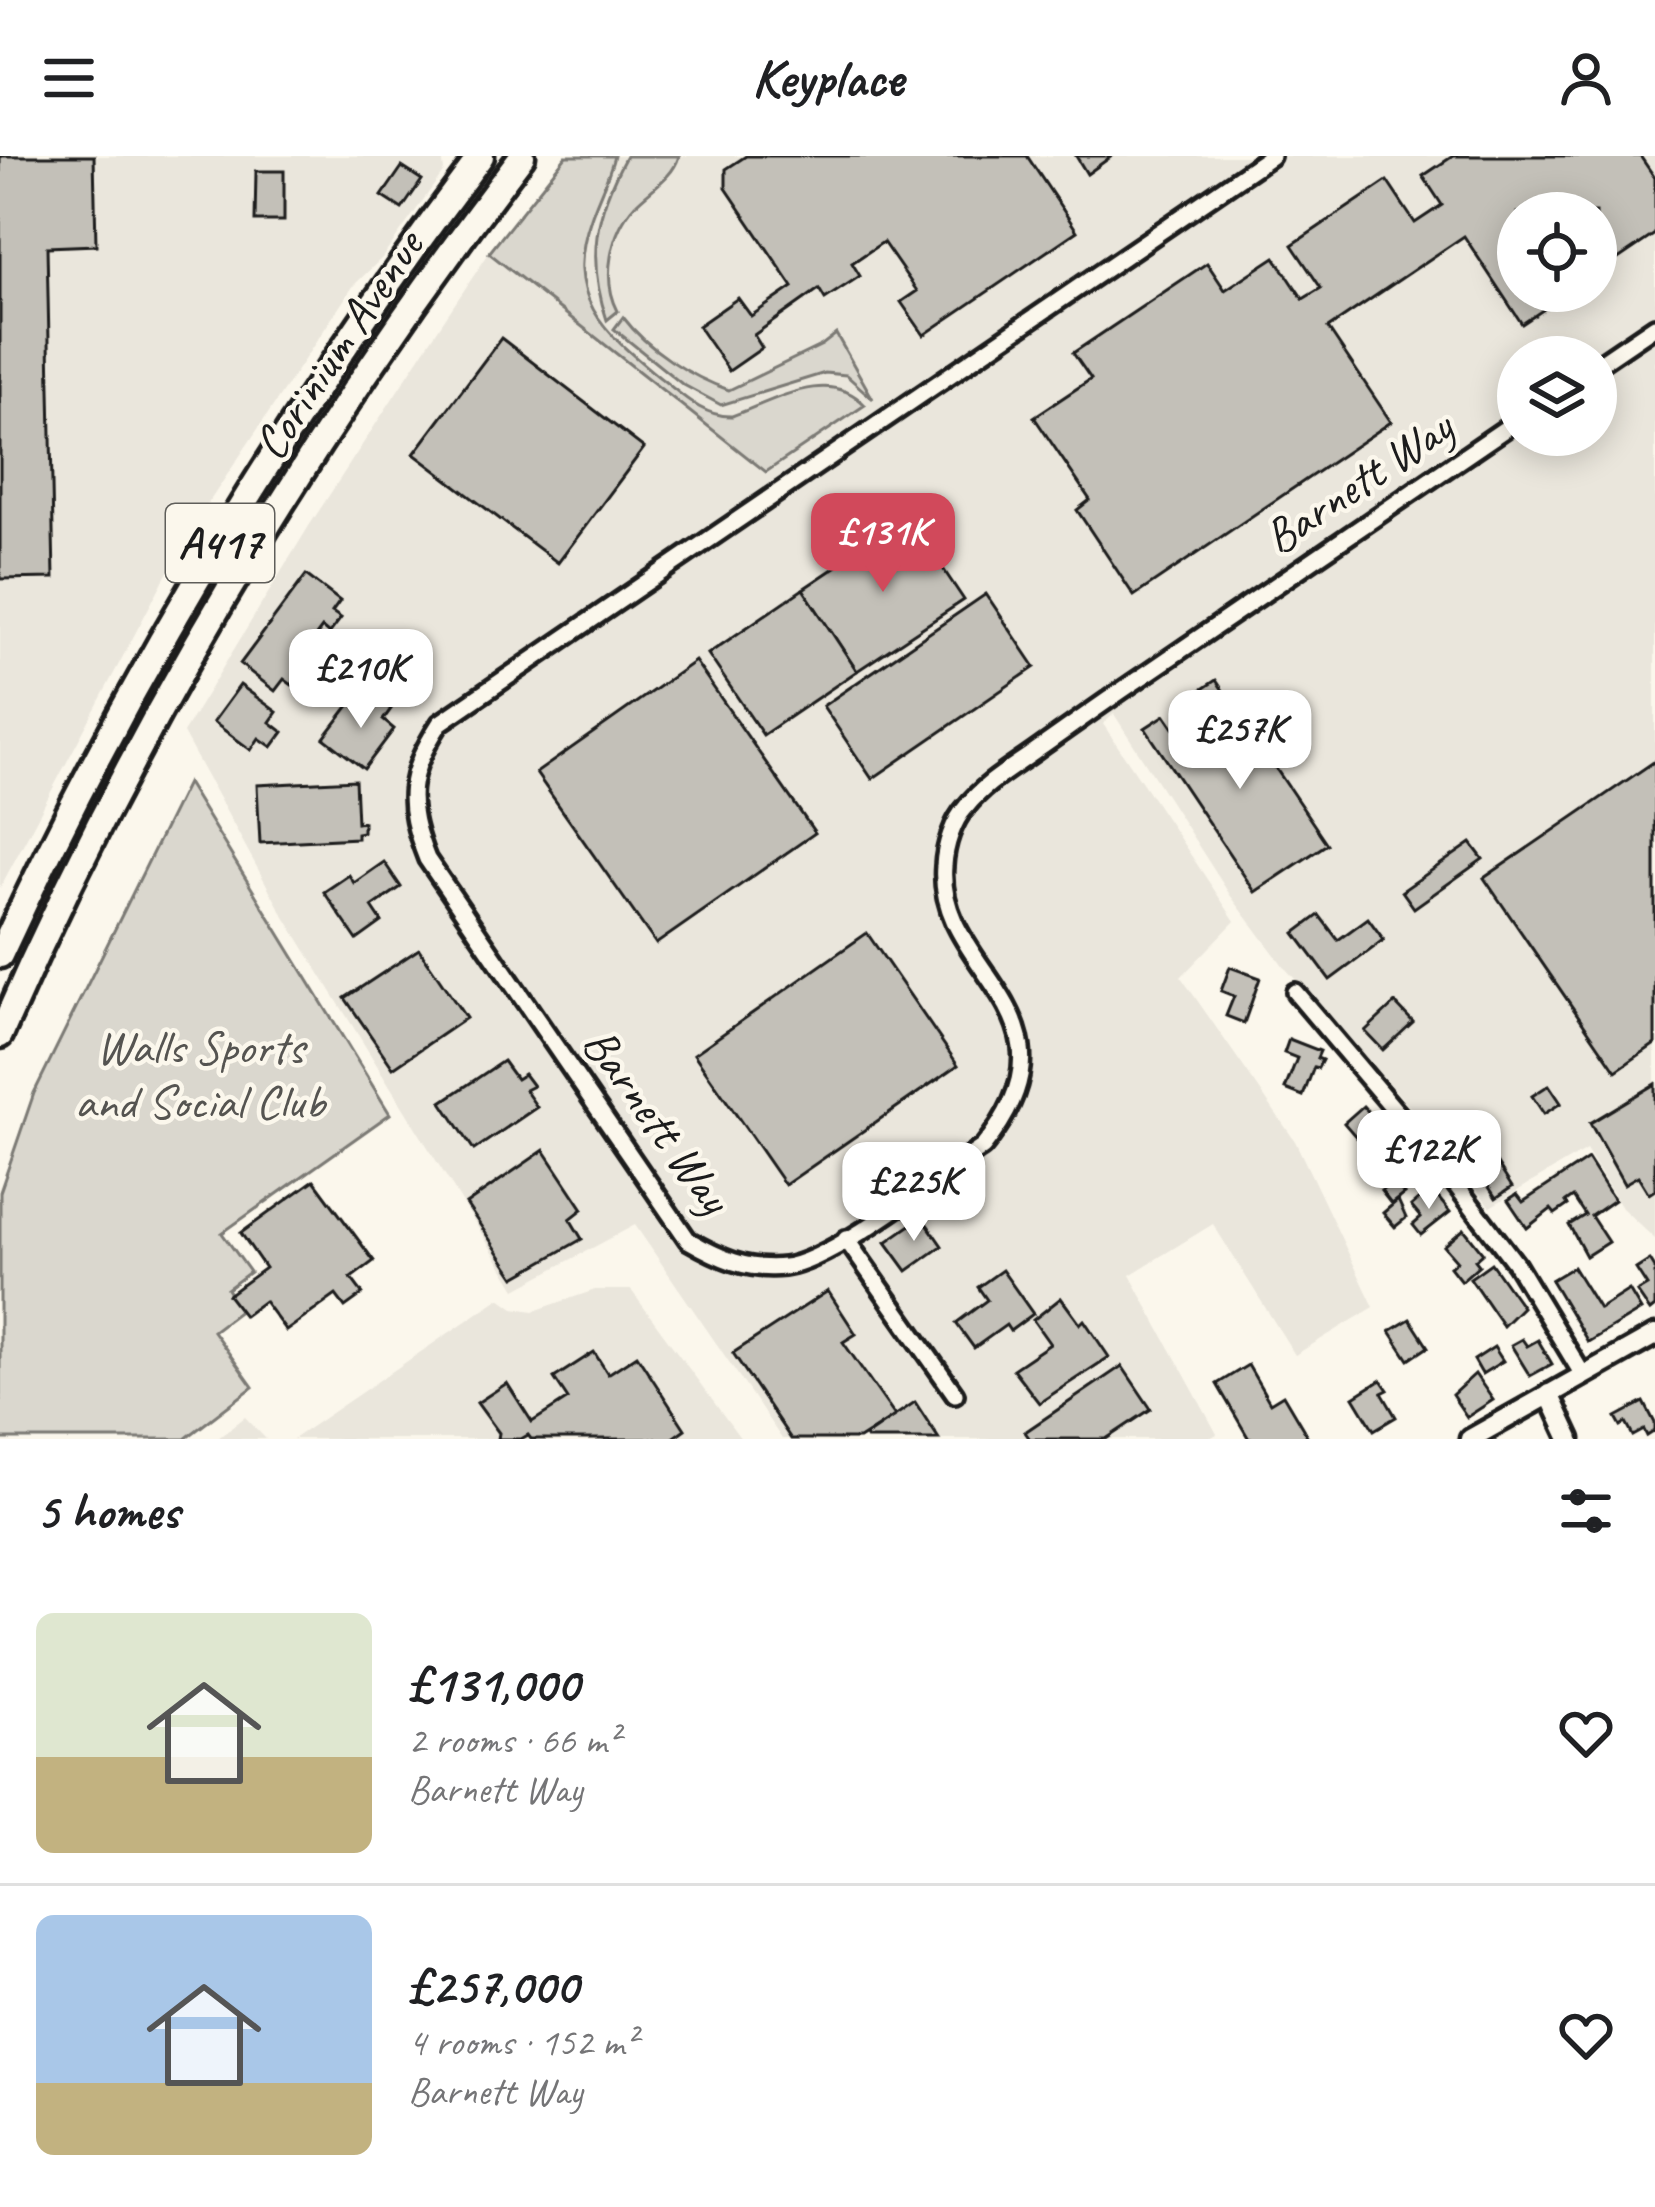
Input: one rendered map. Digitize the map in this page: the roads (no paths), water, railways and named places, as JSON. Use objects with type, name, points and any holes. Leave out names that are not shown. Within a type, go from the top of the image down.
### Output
[{"type":"highway","name":"Corinium Avenue","points":[[0,955],[95,765],[228,529],[352,336],[481,156]]},
{"type":"highway","name":"Corinium Avenue","points":[[0,1035],[124,779],[229,593],[364,375],[522,156]]},
{"type":"street","name":"Barnett Way","points":[[1271,156],[440,723],[421,753],[410,818],[427,859],[688,1240],[722,1259],[788,1267],[846,1240],[983,1147],[1012,1103],[1020,1049],[1015,1021],[956,925],[946,893],[944,867],[962,811],[983,788],[1100,705],[1497,434]]},
{"type":"street","points":[[1617,352],[1655,326]]},
{"type":"street","points":[[1295,992],[1396,1110],[1516,1264],[1582,1376]]},
{"type":"street","points":[[1289,1012],[1313,1015]]},
{"type":"street","points":[[846,1240],[955,1394]]},
{"type":"street","points":[[1470,1439],[1655,1335]]},
{"type":"street","points":[[1549,1394],[1570,1439]]},
{"type":"park label","name":"Walls Sports and Social Club","points":[[200,1074]]}]
